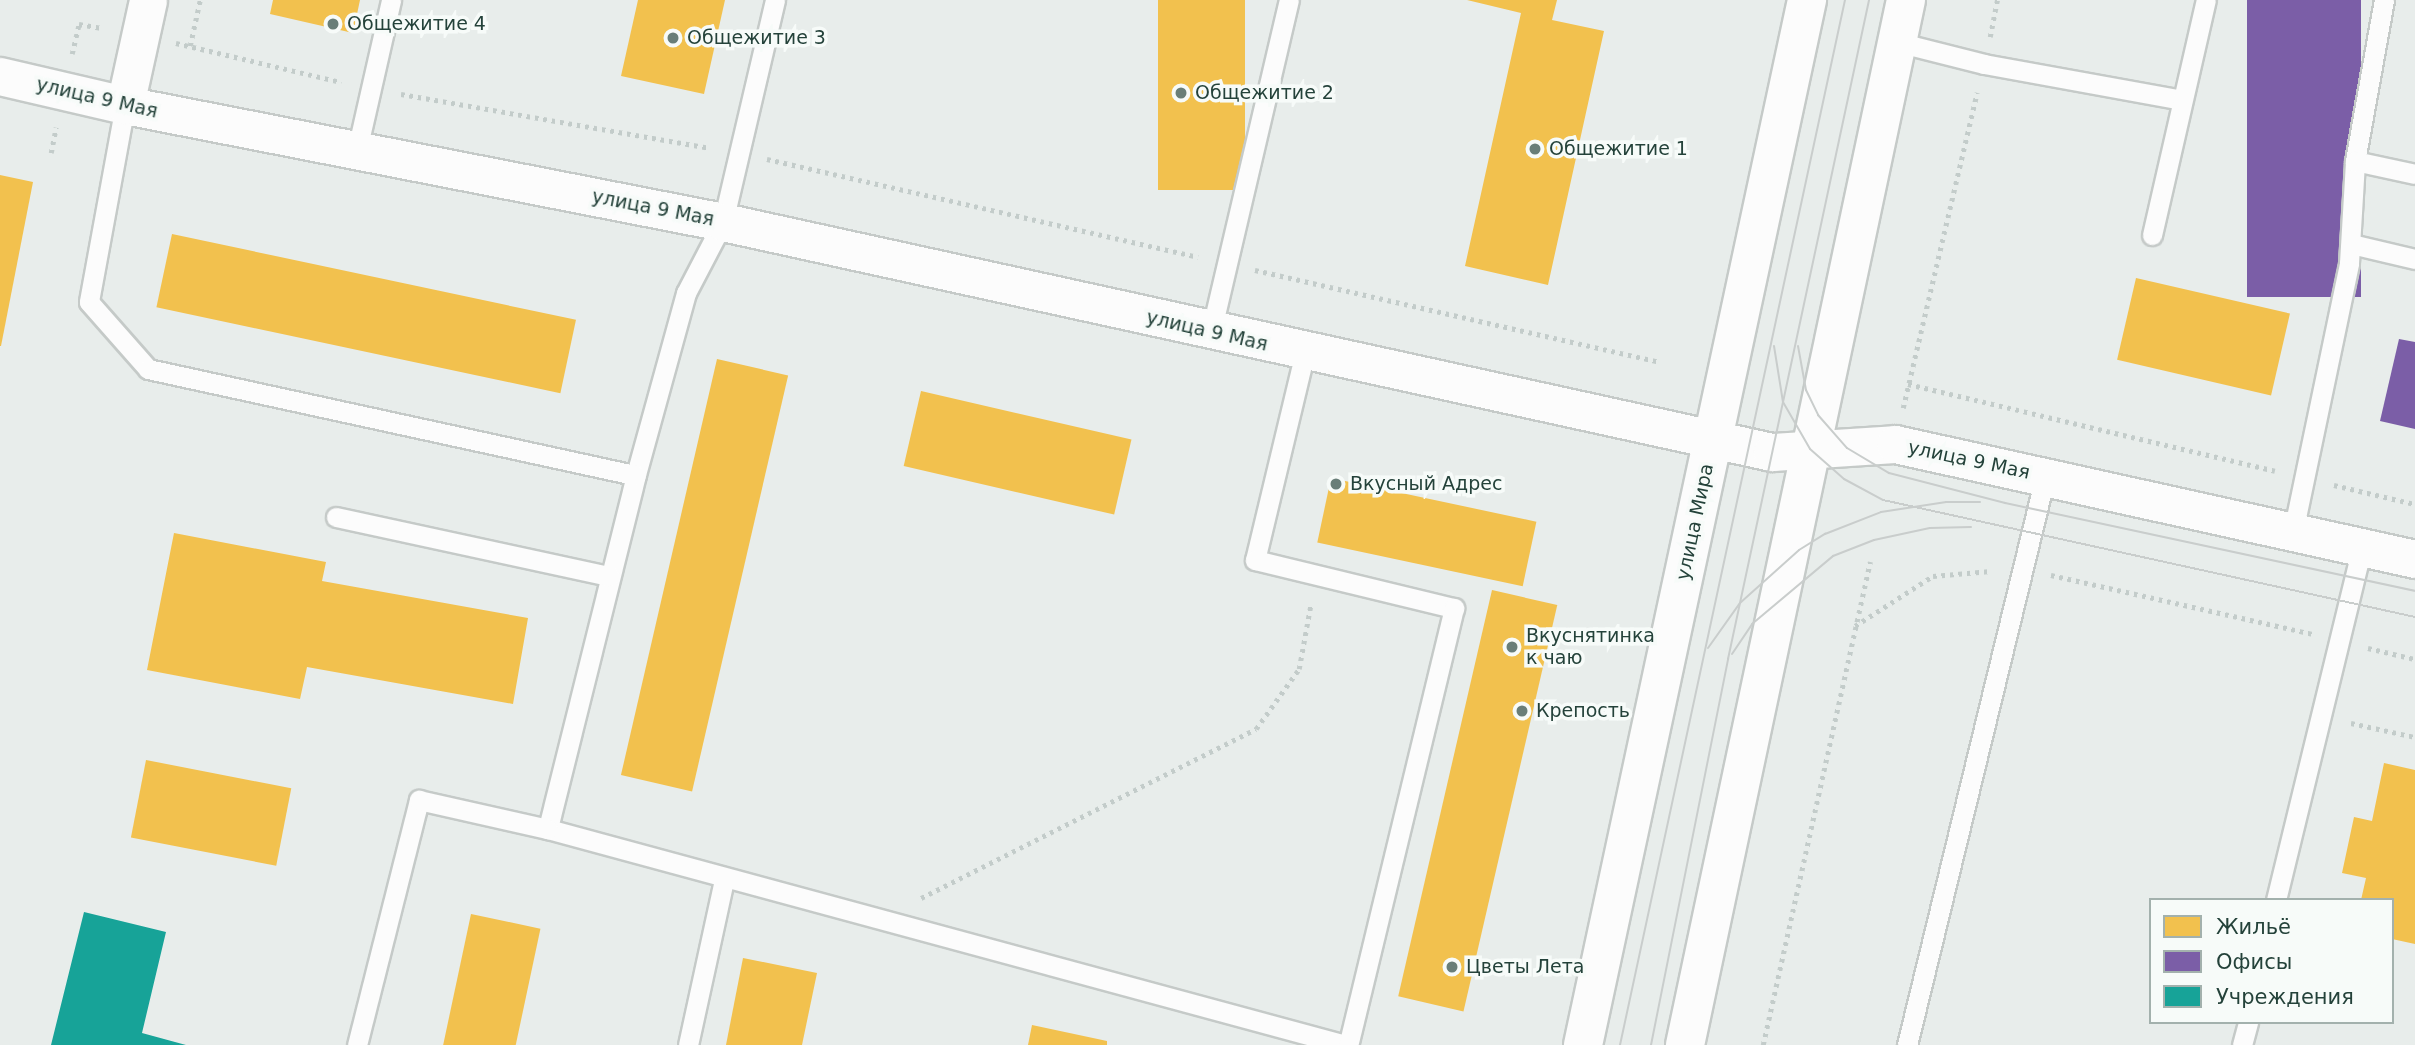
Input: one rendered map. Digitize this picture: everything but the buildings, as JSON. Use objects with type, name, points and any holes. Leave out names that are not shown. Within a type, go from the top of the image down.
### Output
[{"type":"main road","name":"улица Мира","points":[[1583,1045],[1807,0]]},
{"type":"main road","points":[[1685,1045],[1906,0]]},
{"type":"street","points":[[125,106],[148,0]]},
{"type":"street","name":"улица 9 Мая","points":[[0,76],[125,106],[723,222],[1211,332],[1772,452],[1895,444],[2415,559]]},
{"type":"lane","points":[[357,150],[391,0]]},
{"type":"lane","points":[[548,829],[636,475],[686,293],[723,222],[775,0]]},
{"type":"lane","points":[[1211,332],[1289,0]]},
{"type":"lane","points":[[2152,235],[2206,0]]},
{"type":"lane","points":[[2293,532],[2351,244],[2355,162],[2384,0]]},
{"type":"lane","points":[[1897,42],[1984,64],[2182,100]]},
{"type":"lane","points":[[125,106],[89,302],[148,369],[636,475]]},
{"type":"lane","points":[[2355,162],[2415,174]]},
{"type":"lane","points":[[2351,244],[2415,259]]},
{"type":"lane","points":[[357,1045],[419,800],[548,829],[724,880],[1346,1045],[1454,608],[1255,560],[1305,352]]},
{"type":"lane","points":[[1907,1045],[2045,477]]},
{"type":"lane","points":[[336,517],[610,576]]},
{"type":"lane","points":[[2276,898],[2362,547]]},
{"type":"lane","points":[[688,1045],[724,880]]},
{"type":"lane","points":[[2242,1045],[2247,1024]]},
{"type":"path","points":[[200,0],[190,47],[371,88],[739,153],[1660,362]]},
{"type":"path","points":[[1902,409],[1997,0]]},
{"type":"path","points":[[1908,384],[2415,504]]},
{"type":"path","points":[[1763,1045],[1870,562]]},
{"type":"path","points":[[1856,626],[1933,576],[2024,569],[2415,659]]},
{"type":"path","points":[[877,920],[1256,729],[1299,669],[1317,575]]},
{"type":"path","points":[[2319,716],[2415,737]]},
{"type":"tram line","points":[[1620,1045],[1845,0]]},
{"type":"tram line","points":[[1651,1045],[1728,659],[1869,0]]},
{"type":"tram line","points":[[1774,346],[1783,402],[1810,449],[1844,479],[1883,500],[2415,617]]},
{"type":"tram line","points":[[1798,346],[1806,390],[1818,415],[1847,448],[1889,473],[2005,503],[2415,591]]},
{"type":"tram line","points":[[1708,648],[1740,603],[1799,550],[1825,534],[1881,512],[1946,502],[1980,502]]},
{"type":"tram line","points":[[1732,654],[1752,624],[1833,556],[1874,540],[1930,528],[1971,527]]},
{"type":"place","name":"Общежитие 4","points":[[333,24]]},
{"type":"place","name":"Общежитие 3","points":[[673,38]]},
{"type":"place","name":"Общежитие 2","points":[[1181,93]]},
{"type":"place","name":"Общежитие 1","points":[[1535,149]]},
{"type":"place","name":"Вкусный Адрес","points":[[1336,484]]},
{"type":"place","name":"Вкуснятинка к чаю","points":[[1512,647]]},
{"type":"place","name":"Крепость","points":[[1522,711]]},
{"type":"place","name":"Цветы Лета","points":[[1452,967]]}]
